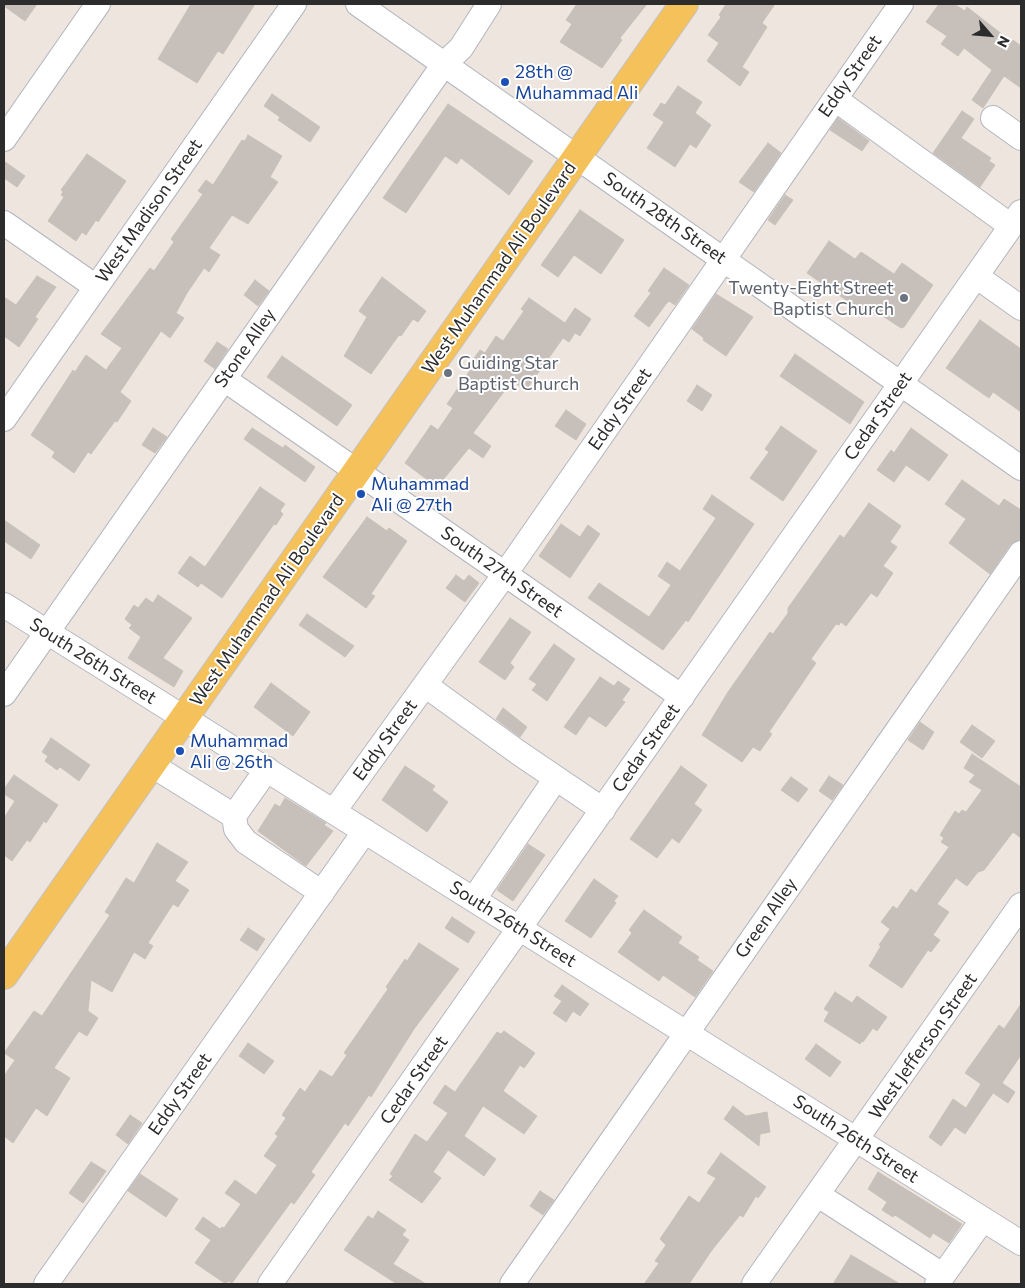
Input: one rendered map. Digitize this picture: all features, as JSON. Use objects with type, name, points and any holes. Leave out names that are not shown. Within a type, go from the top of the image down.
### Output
[{"type":"main road","name":"West Muhammad Ali Boulevard","points":[[4,975],[183,716],[192,707],[684,4]]},
{"type":"street","points":[[4,139],[98,4]]},
{"type":"street","name":"West Madison Street","points":[[4,419],[294,4]]},
{"type":"street","name":"South 28th Street","points":[[358,4],[1021,468]]},
{"type":"street","name":"Stone Alley","points":[[4,694],[444,64],[461,48],[489,4]]},
{"type":"street","name":"Eddy Street","points":[[334,811],[505,574],[901,4]]},
{"type":"street","points":[[835,99],[1016,219]]},
{"type":"street","points":[[993,118],[1021,138]]},
{"type":"street","name":"Cedar Street","points":[[270,1284],[1016,219]]},
{"type":"street","points":[[4,223],[96,288]]},
{"type":"street","points":[[976,276],[1021,308]]},
{"type":"street","name":"South 27th Street","points":[[224,379],[682,697]]},
{"type":"street","name":"Green Alley","points":[[512,1284],[1021,553]]},
{"type":"street","name":"South 26th Street","points":[[4,605],[1021,1243]]},
{"type":"street","points":[[425,685],[602,810]]},
{"type":"street","points":[[150,764],[234,816]]},
{"type":"street","points":[[266,769],[234,816],[236,829],[246,842],[322,893]]},
{"type":"street","points":[[474,899],[556,778]]},
{"type":"street","name":"Eddy Street","points":[[46,1284],[365,831]]},
{"type":"street","name":"West Jefferson Street","points":[[754,1284],[1021,905]]},
{"type":"street","points":[[818,1195],[935,1277],[983,1219]]},
{"type":"building","points":[[4,4],[37,4],[25,21],[4,6]]},
{"type":"building","points":[[191,4],[255,4],[223,54],[218,51],[197,83],[158,59]]},
{"type":"building","points":[[577,4],[647,4],[620,38],[622,40],[602,68],[560,42],[572,24],[566,20]]},
{"type":"building","points":[[726,4],[775,4],[762,23],[767,27],[742,67],[749,72],[740,86],[707,61],[719,43],[708,35],[721,17],[719,15]]},
{"type":"building","points":[[939,4],[954,4],[965,11],[967,7],[1012,42],[1013,40],[1021,46],[1021,88],[1004,76],[983,108],[972,100],[992,70],[964,48],[958,56],[941,44],[947,36],[926,22]]},
{"type":"building","points":[[678,86],[702,102],[695,113],[711,125],[696,148],[690,144],[675,167],[647,148],[664,122],[653,115],[661,103],[665,105]]},
{"type":"building","points":[[272,94],[320,127],[310,142],[278,120],[280,117],[264,106]]},
{"type":"building","points":[[448,104],[533,161],[509,195],[461,158],[457,164],[445,156],[406,213],[383,198]]},
{"type":"building","points":[[962,111],[974,119],[961,138],[991,158],[989,161],[995,165],[980,187],[933,153]]},
{"type":"building","points":[[838,118],[869,141],[862,151],[830,130]]},
{"type":"building","points":[[248,135],[282,156],[270,177],[278,182],[248,224],[232,215],[209,248],[220,255],[209,272],[204,268],[176,313],[184,318],[170,338],[161,331],[120,392],[131,401],[91,454],[88,452],[74,473],[52,457],[55,452],[31,435],[73,370],[75,372],[86,355],[106,370],[122,348],[101,334],[150,268],[154,271],[174,242],[171,239],[203,194],[198,191],[206,180],[213,185],[242,140],[245,141]]},
{"type":"building","points":[[768,143],[781,153],[754,192],[739,182]]},
{"type":"building","points":[[87,154],[126,181],[98,222],[96,220],[86,235],[82,232],[76,241],[48,221],[64,197],[61,195],[63,192],[61,190]]},
{"type":"building","points":[[4,161],[25,176],[17,187],[4,178]]},
{"type":"building","points":[[785,195],[793,200],[775,225],[768,220]]},
{"type":"building","points":[[580,210],[624,240],[601,274],[574,255],[558,277],[541,265]]},
{"type":"building","points":[[829,241],[855,259],[861,252],[894,274],[902,263],[933,285],[904,327],[901,328],[869,307],[865,313],[807,273]]},
{"type":"building","points":[[664,268],[689,285],[675,305],[669,301],[649,327],[634,316],[651,293],[648,291]]},
{"type":"building","points":[[37,276],[56,287],[35,317],[38,319],[19,347],[4,336],[4,297],[16,305]]},
{"type":"building","points":[[382,277],[426,311],[418,322],[413,319],[401,336],[399,335],[371,374],[344,356],[367,317],[359,311]]},
{"type":"building","points":[[255,280],[269,291],[258,306],[244,295]]},
{"type":"building","points":[[716,294],[753,317],[726,356],[703,340],[704,338],[692,329]]},
{"type":"building","points":[[529,298],[565,323],[575,308],[591,319],[580,336],[575,333],[569,342],[563,338],[526,390],[512,381],[473,433],[491,446],[483,458],[469,448],[437,487],[405,463],[431,425],[438,430],[453,408],[447,404],[475,363],[472,361],[480,350],[485,353],[496,336],[503,341],[524,311],[521,309]]},
{"type":"building","points":[[980,320],[1021,349],[1021,412],[993,392],[989,398],[946,368]]},
{"type":"building","points":[[217,342],[228,349],[215,369],[204,361]]},
{"type":"building","points":[[795,354],[864,402],[850,424],[780,376]]},
{"type":"building","points":[[282,356],[352,405],[337,426],[267,377]]},
{"type":"building","points":[[697,385],[712,395],[702,411],[687,401]]},
{"type":"building","points":[[566,410],[586,424],[576,440],[555,426]]},
{"type":"building","points":[[781,426],[817,451],[783,501],[750,478],[769,452],[765,449]]},
{"type":"building","points":[[153,428],[167,437],[155,453],[142,445]]},
{"type":"building","points":[[252,428],[283,448],[285,445],[315,467],[305,482],[244,439]]},
{"type":"building","points":[[911,428],[948,455],[929,481],[906,465],[894,482],[877,470],[891,450],[894,453]]},
{"type":"building","points":[[962,480],[999,506],[1004,499],[1021,510],[1021,539],[1010,545],[990,574],[949,543],[966,519],[945,504]]},
{"type":"building","points":[[260,487],[285,504],[280,511],[283,514],[222,598],[201,583],[198,587],[178,573],[190,556],[205,567]]},
{"type":"building","points":[[712,495],[754,524],[688,622],[686,620],[663,650],[588,598],[599,583],[649,617],[671,585],[658,576],[667,562],[680,571],[716,518],[703,509]]},
{"type":"building","points":[[869,503],[901,526],[890,542],[897,547],[883,566],[893,573],[877,597],[871,593],[846,626],[841,622],[839,625],[836,624],[811,659],[816,663],[769,732],[772,734],[760,751],[753,747],[742,762],[702,735],[728,692],[770,632],[773,634],[788,613],[788,608],[840,535],[844,538]]},
{"type":"building","points":[[367,517],[387,531],[389,528],[407,541],[371,594],[375,596],[366,608],[323,577]]},
{"type":"building","points":[[4,520],[40,545],[31,559],[4,541]]},
{"type":"building","points":[[561,524],[580,537],[588,525],[600,534],[570,578],[539,556]]},
{"type":"building","points":[[456,575],[464,581],[469,575],[479,583],[465,602],[446,588]]},
{"type":"building","points":[[158,595],[192,618],[163,658],[183,671],[174,687],[128,658],[141,637],[129,628],[132,625],[125,619],[134,605],[138,608],[146,598],[153,603]]},
{"type":"building","points":[[307,614],[354,646],[345,657],[299,625]]},
{"type":"building","points":[[510,618],[531,632],[510,663],[514,667],[505,680],[479,662]]},
{"type":"building","points":[[554,644],[575,659],[547,701],[532,690],[537,684],[529,679]]},
{"type":"building","points":[[600,677],[614,686],[618,681],[630,689],[622,700],[625,702],[606,727],[589,716],[576,735],[564,727]]},
{"type":"building","points":[[271,683],[310,712],[293,736],[254,707]]},
{"type":"building","points":[[503,708],[527,727],[520,737],[496,719]]},
{"type":"building","points":[[920,722],[934,732],[923,750],[908,740]]},
{"type":"building","points":[[972,725],[995,741],[982,758],[960,742]]},
{"type":"building","points":[[51,738],[90,765],[79,781],[60,767],[57,770],[45,761],[48,756],[42,752]]},
{"type":"building","points":[[972,754],[1021,787],[1021,838],[1013,832],[984,870],[978,872],[967,886],[956,878],[937,904],[949,912],[933,935],[940,940],[931,952],[928,950],[902,988],[869,966],[881,946],[879,945],[890,929],[881,922],[893,906],[897,909],[911,889],[916,893],[949,847],[941,842],[944,838],[940,835],[955,811],[959,814],[962,810],[966,812],[982,790],[969,782],[975,775],[964,768]]},
{"type":"building","points":[[405,766],[435,786],[432,790],[448,802],[427,832],[382,800]]},
{"type":"building","points":[[681,766],[707,785],[694,804],[702,810],[679,843],[672,838],[657,858],[630,839]]},
{"type":"building","points":[[14,775],[58,805],[46,823],[44,821],[30,842],[27,840],[12,861],[4,855],[4,818],[15,801],[4,794],[4,789]]},
{"type":"building","points":[[829,776],[843,785],[832,800],[819,791]]},
{"type":"building","points":[[791,777],[808,789],[798,802],[781,790]]},
{"type":"building","points":[[285,798],[326,823],[324,825],[333,831],[306,866],[258,831],[275,804],[280,807]]},
{"type":"building","points":[[157,843],[188,862],[175,881],[189,890],[178,907],[173,904],[148,943],[153,946],[145,959],[134,952],[112,992],[91,980],[88,1011],[98,1018],[87,1036],[79,1031],[54,1068],[70,1078],[47,1116],[36,1108],[13,1143],[4,1136],[4,1076],[15,1060],[4,1053],[34,1011],[42,1016],[110,915],[105,912],[126,878],[134,883]]},
{"type":"building","points":[[528,844],[545,855],[513,901],[497,890]]},
{"type":"building","points":[[594,879],[618,896],[614,901],[616,903],[591,938],[565,921]]},
{"type":"building","points":[[644,910],[682,937],[678,943],[699,957],[697,960],[713,971],[695,997],[663,975],[659,981],[618,952],[632,933],[629,930]]},
{"type":"building","points":[[452,917],[475,932],[468,943],[445,928]]},
{"type":"building","points":[[248,928],[265,939],[257,951],[240,940]]},
{"type":"building","points":[[419,943],[459,969],[414,1029],[371,1097],[369,1095],[348,1126],[345,1123],[311,1172],[315,1175],[294,1204],[291,1202],[232,1283],[228,1281],[226,1284],[195,1263],[211,1240],[195,1229],[203,1217],[220,1229],[224,1228],[241,1204],[225,1193],[235,1180],[256,1195],[277,1165],[264,1156],[278,1136],[275,1134],[286,1118],[282,1115],[300,1088],[305,1092],[320,1070],[332,1077],[347,1055],[344,1053],[388,989],[386,987],[405,959],[407,961]]},
{"type":"building","points":[[562,985],[589,1004],[580,1016],[573,1011],[566,1022],[553,1013],[562,1001],[554,996]]},
{"type":"building","points":[[835,992],[852,1003],[857,996],[887,1017],[877,1031],[873,1028],[860,1044],[824,1021],[829,1012],[824,1009]]},
{"type":"building","points":[[1021,1004],[1021,1055],[1002,1083],[1015,1092],[1008,1103],[993,1093],[965,1134],[955,1127],[941,1146],[929,1137],[953,1099],[966,1108],[981,1084],[965,1073],[999,1025],[1004,1029]]},
{"type":"building","points":[[504,1031],[535,1053],[524,1068],[520,1065],[503,1091],[537,1116],[524,1134],[483,1106],[464,1136],[496,1159],[484,1176],[448,1150],[433,1172],[441,1178],[422,1203],[389,1180],[393,1176],[390,1174],[415,1134],[427,1142],[448,1113],[433,1103],[445,1085],[455,1092],[497,1032],[501,1034]]},
{"type":"building","points":[[248,1043],[274,1061],[264,1074],[239,1056]]},
{"type":"building","points":[[816,1044],[841,1062],[830,1077],[805,1059]]},
{"type":"building","points":[[733,1106],[746,1116],[767,1112],[770,1132],[760,1134],[759,1146],[724,1119]]},
{"type":"building","points":[[130,1115],[142,1123],[128,1144],[116,1135]]},
{"type":"building","points":[[721,1153],[766,1187],[758,1198],[756,1196],[743,1217],[740,1215],[712,1250],[689,1284],[644,1284],[659,1263],[655,1261],[666,1245],[660,1239],[689,1196],[699,1203],[716,1178],[707,1173]]},
{"type":"building","points":[[91,1162],[106,1171],[83,1203],[69,1193]]},
{"type":"building","points":[[878,1172],[962,1224],[949,1243],[933,1233],[930,1238],[895,1215],[893,1217],[882,1210],[887,1202],[868,1189]]},
{"type":"building","points":[[140,1174],[178,1199],[166,1217],[128,1191]]},
{"type":"building","points":[[540,1191],[554,1200],[543,1215],[530,1206]]},
{"type":"building","points":[[378,1211],[406,1230],[402,1235],[409,1240],[393,1264],[426,1284],[397,1284],[344,1250],[368,1216],[373,1219]]},
{"type":"building","points":[[851,1255],[900,1284],[833,1284]]},
{"type":"place","name":"28th @ Muhammad Ali","points":[[505,82]]},
{"type":"place","name":"Twenty-Eight Street Baptist Church","points":[[904,298]]},
{"type":"place","name":"Guiding Star Baptist Church","points":[[448,373]]},
{"type":"place","name":"Muhammad Ali @ 27th","points":[[361,494]]},
{"type":"place","name":"Muhammad Ali @ 26th","points":[[180,751]]}]
